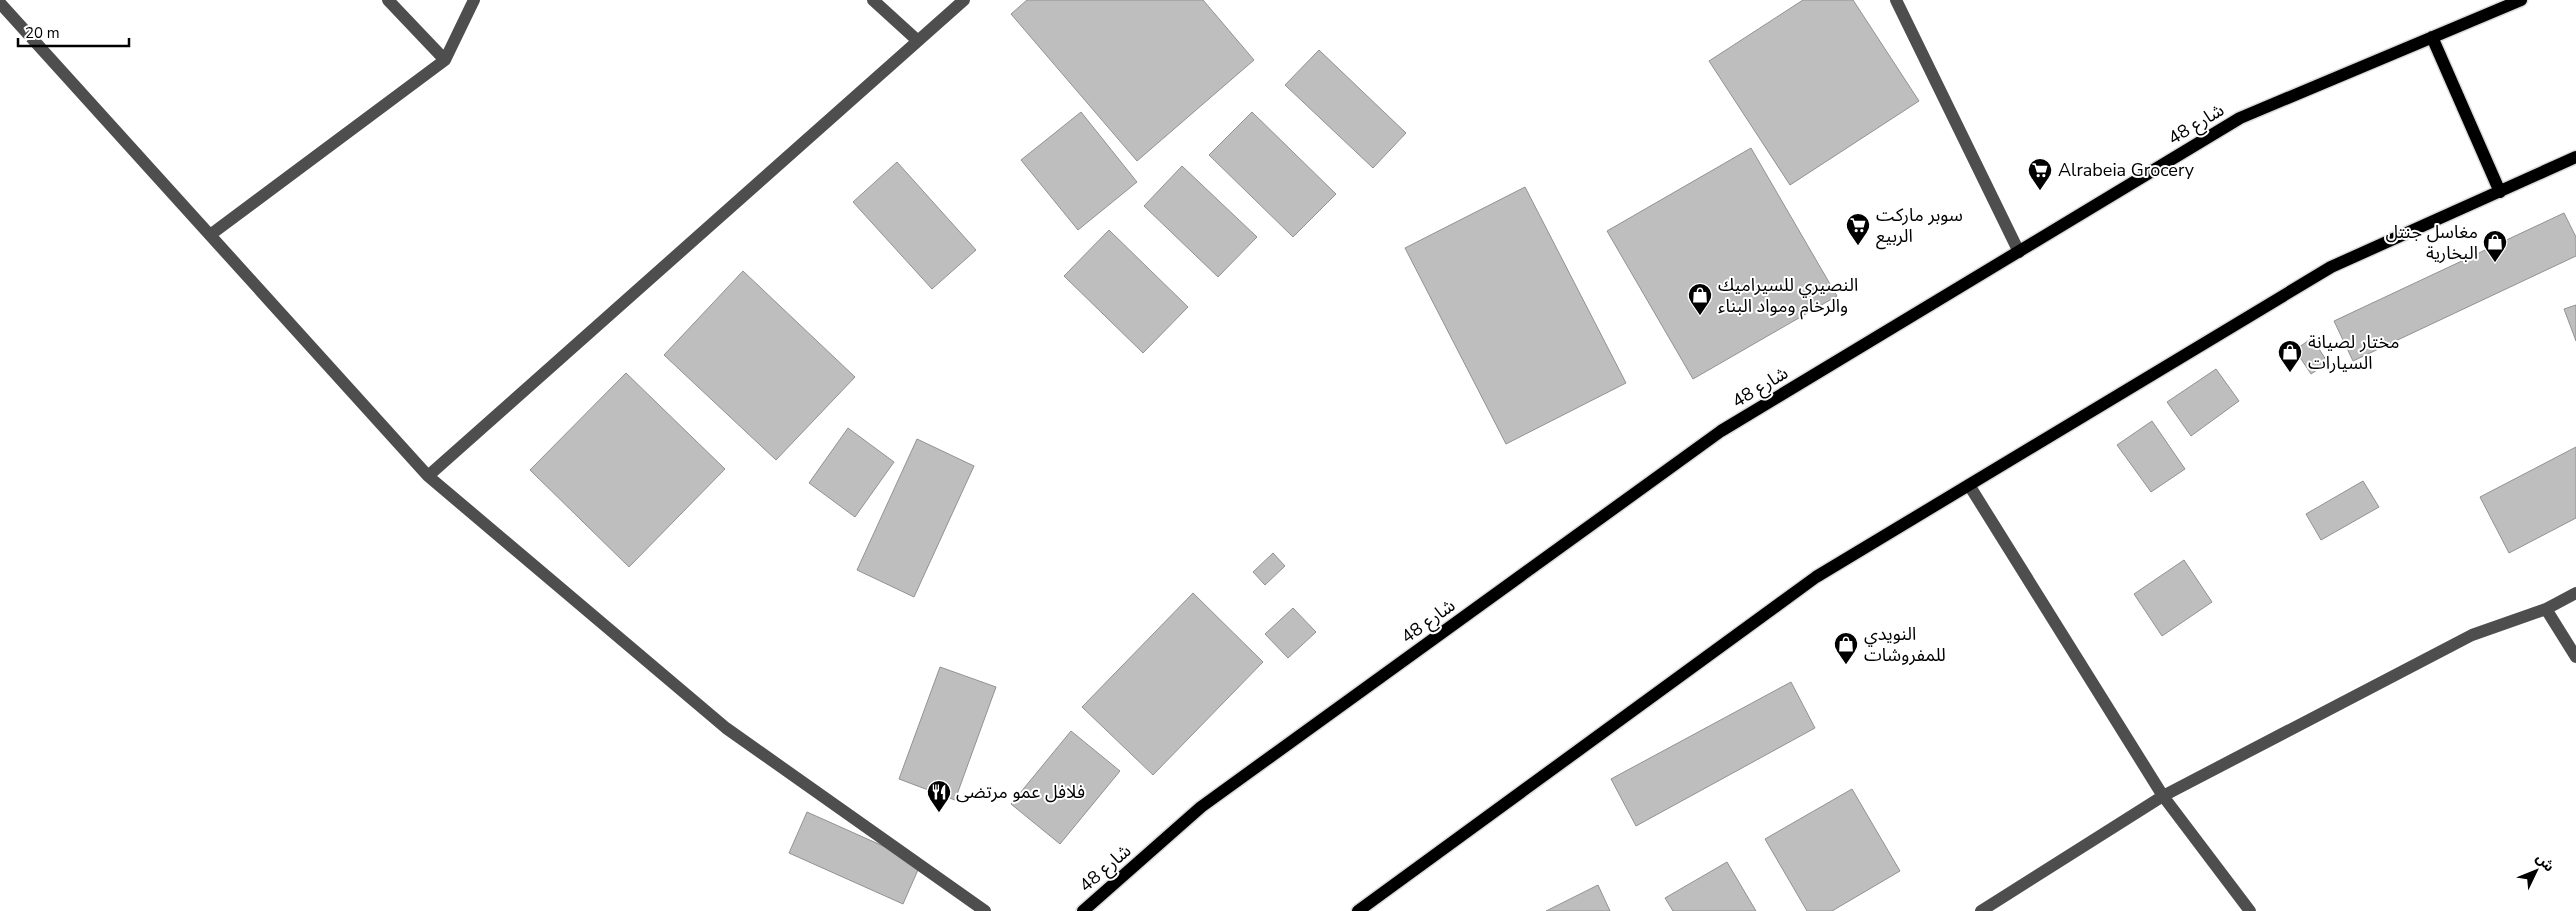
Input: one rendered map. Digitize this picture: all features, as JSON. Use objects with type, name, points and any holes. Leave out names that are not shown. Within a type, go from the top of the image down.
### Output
[{"type":"main road","name":"شارع 48","points":[[1083,911],[1201,807],[1721,431],[2240,118],[2521,0]]},
{"type":"main road","points":[[2432,37],[2500,192]]},
{"type":"main road","points":[[1358,911],[1816,577],[2331,267],[2576,157]]},
{"type":"street","points":[[388,0],[444,60]]},
{"type":"street","points":[[210,235],[444,60],[474,0]]},
{"type":"street","points":[[873,0],[918,41]]},
{"type":"street","points":[[428,476],[964,0]]},
{"type":"street","points":[[1896,0],[2019,252]]},
{"type":"street","points":[[0,4],[428,476],[726,728],[986,911]]},
{"type":"street","points":[[1969,485],[2163,796],[2250,911]]},
{"type":"street","points":[[1981,911],[2163,796],[2472,635],[2546,609],[2576,593]]},
{"type":"street","points":[[2546,609],[2576,657]]},
{"type":"building","points":[[1027,0],[1203,0],[1254,60],[1137,161],[1011,14]]},
{"type":"building","points":[[1803,0],[1853,0],[1919,101],[1790,185],[1709,61]]},
{"type":"building","points":[[1319,50],[1406,133],[1373,168],[1285,85]]},
{"type":"building","points":[[1081,112],[1137,182],[1078,230],[1021,160]]},
{"type":"building","points":[[1252,112],[1336,194],[1293,237],[1209,155]]},
{"type":"building","points":[[1751,148],[1837,296],[1693,379],[1607,231]]},
{"type":"building","points":[[897,162],[976,250],[932,289],[853,202]]},
{"type":"building","points":[[1182,166],[1257,237],[1218,277],[1144,206]]},
{"type":"building","points":[[1525,187],[1626,383],[1506,444],[1405,248]]},
{"type":"building","points":[[2564,213],[2576,237],[2576,256],[2353,361],[2334,321]]},
{"type":"building","points":[[1109,230],[1188,307],[1143,353],[1064,276]]},
{"type":"building","points":[[743,271],[855,377],[776,460],[664,355]]},
{"type":"building","points":[[2576,305],[2576,341],[2564,309]]},
{"type":"building","points":[[2312,338],[2328,363],[2311,374],[2295,350]]},
{"type":"building","points":[[2216,369],[2239,401],[2191,436],[2167,402]]},
{"type":"building","points":[[626,373],[725,469],[629,567],[530,470]]},
{"type":"building","points":[[2152,421],[2185,469],[2151,492],[2117,445]]},
{"type":"building","points":[[848,428],[894,462],[855,517],[809,483]]},
{"type":"building","points":[[917,439],[974,466],[914,597],[857,570]]},
{"type":"building","points":[[2576,447],[2576,518],[2509,553],[2480,497]]},
{"type":"building","points":[[2363,481],[2379,507],[2321,540],[2306,514]]},
{"type":"building","points":[[1273,553],[1285,566],[1265,585],[1253,572]]},
{"type":"building","points":[[2184,560],[2212,602],[2162,636],[2134,594]]},
{"type":"building","points":[[1193,593],[1263,662],[1153,775],[1082,707]]},
{"type":"building","points":[[1293,608],[1316,632],[1288,658],[1265,634]]},
{"type":"building","points":[[940,667],[996,687],[955,800],[899,779]]},
{"type":"building","points":[[1791,682],[1815,728],[1636,826],[1611,779]]},
{"type":"building","points":[[1071,731],[1120,771],[1060,844],[1011,804]]},
{"type":"building","points":[[1852,789],[1900,871],[1832,911],[1807,911],[1765,839]]},
{"type":"building","points":[[807,812],[921,863],[903,904],[789,853]]},
{"type":"building","points":[[1727,862],[1756,911],[1673,911],[1665,898]]},
{"type":"building","points":[[1598,885],[1610,911],[1546,911]]},
{"type":"place","name":"Alrabeia Grocery","points":[[2040,191]]},
{"type":"place","name":"سوبر ماركت الربيع","points":[[1858,246]]},
{"type":"place","name":"مغاسل جنتل البخارية","points":[[2495,263]]},
{"type":"place","name":"النصيري للسيراميك والرخام ومواد البناء","points":[[1700,316]]},
{"type":"place","name":"مختار لصيانة السيارات","points":[[2290,373]]},
{"type":"place","name":"النويدي للمفروشات","points":[[1846,665]]},
{"type":"place","name":"فلافل عمو مرتضى","points":[[939,813]]}]
